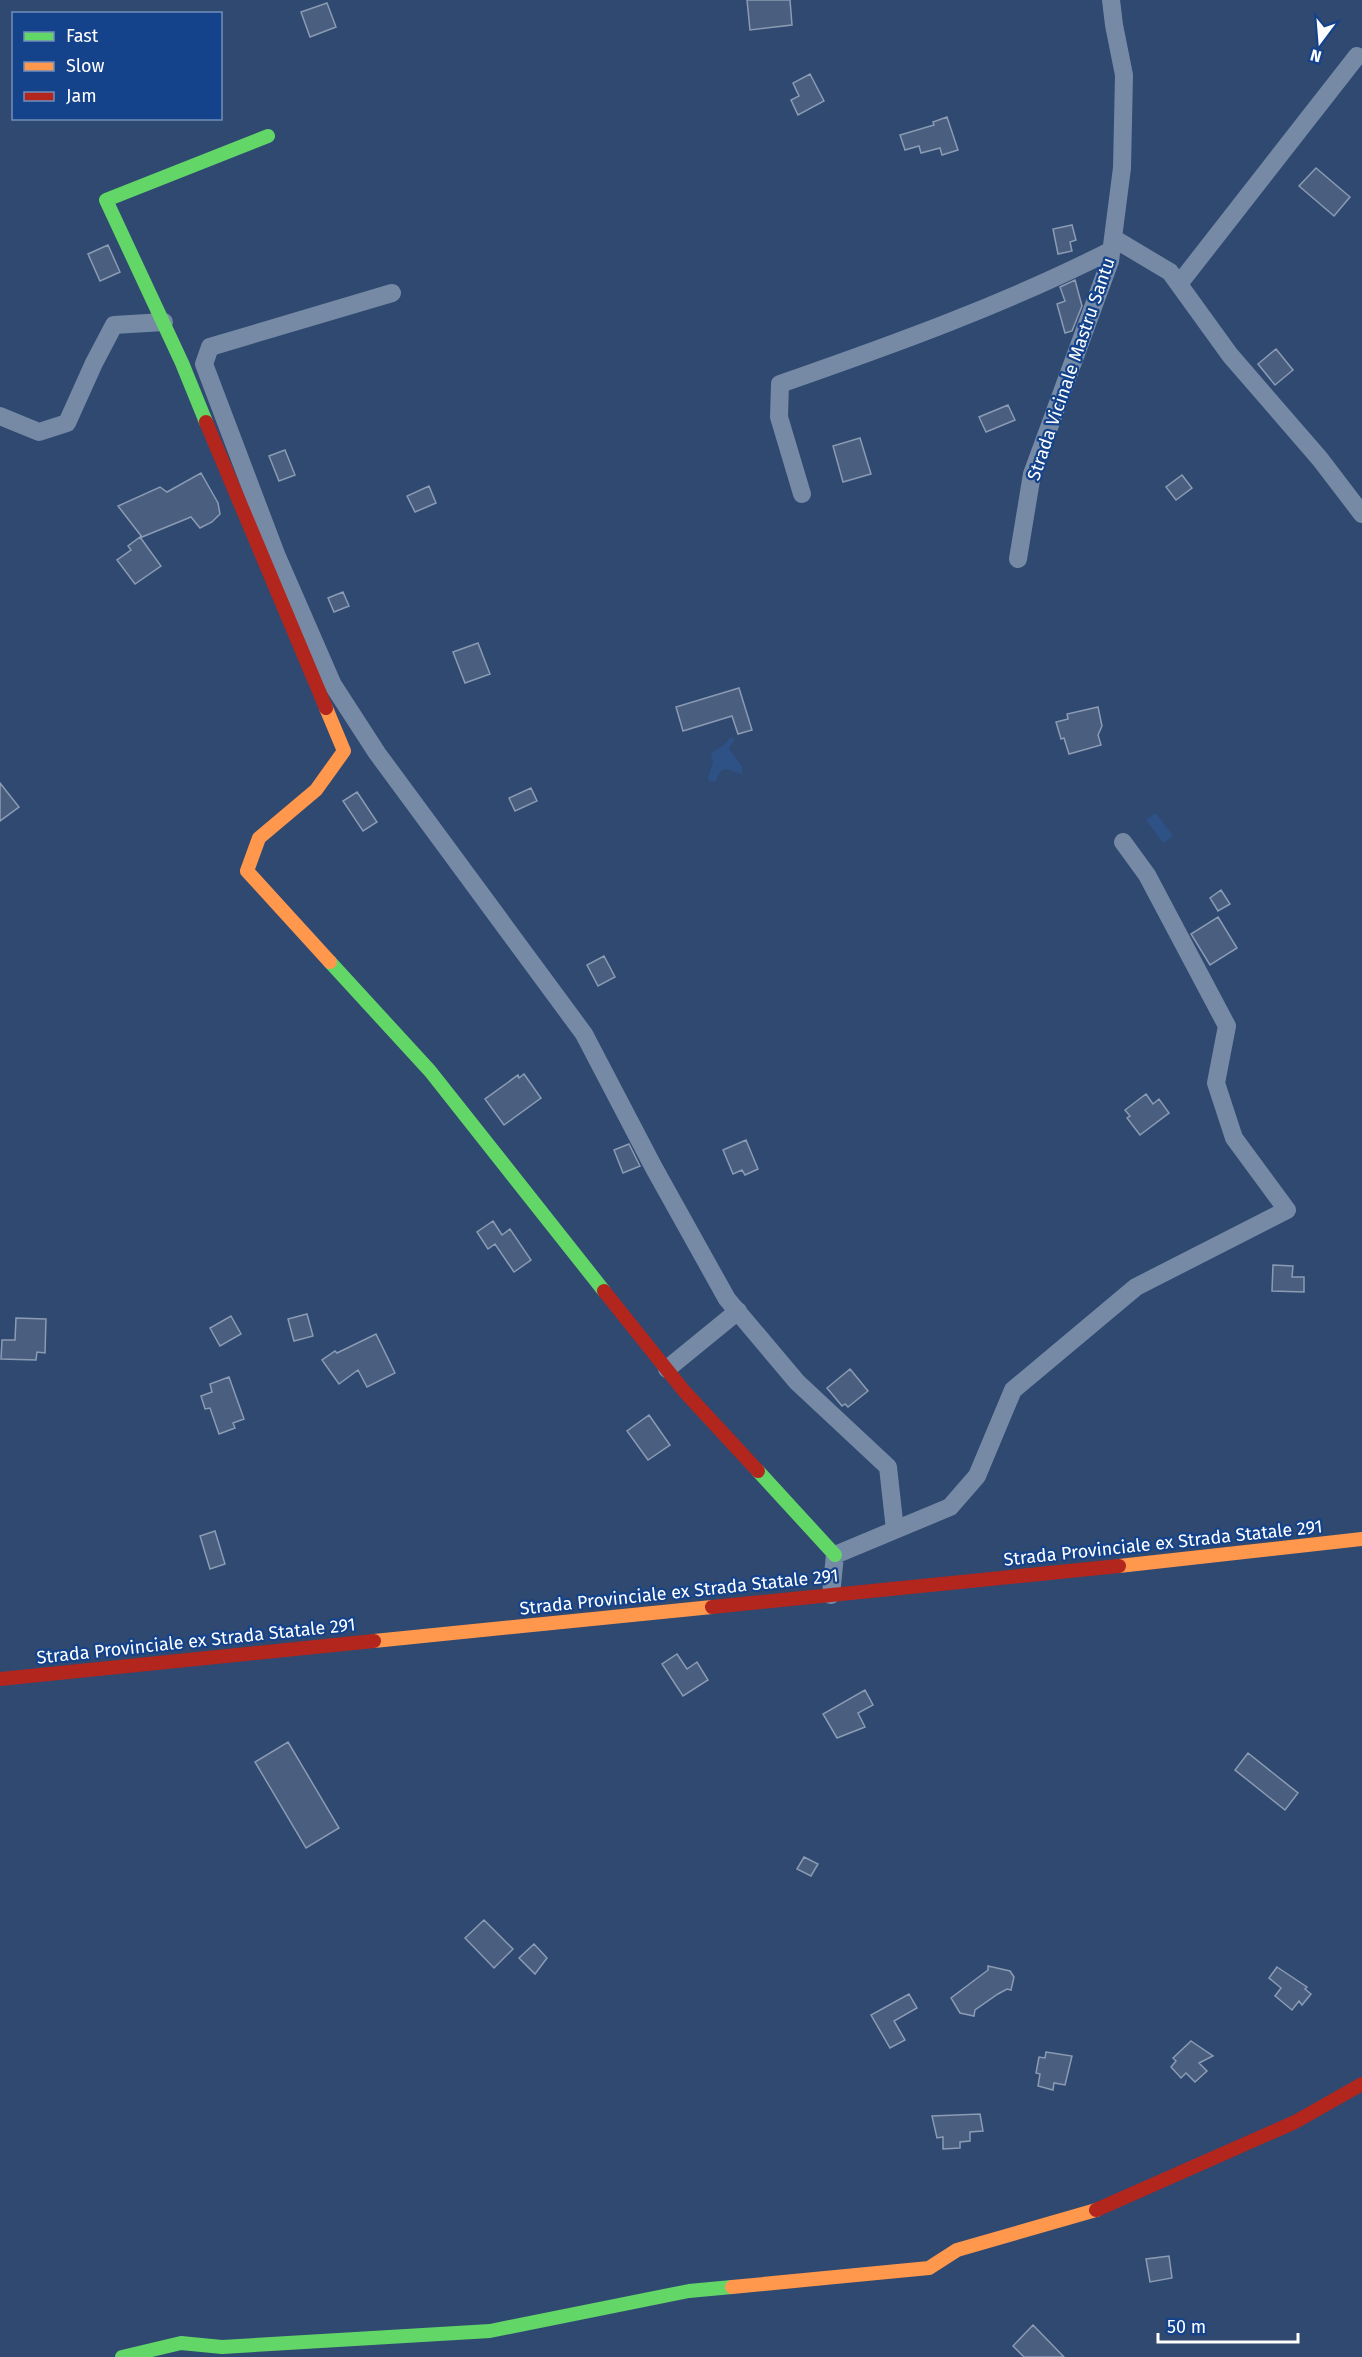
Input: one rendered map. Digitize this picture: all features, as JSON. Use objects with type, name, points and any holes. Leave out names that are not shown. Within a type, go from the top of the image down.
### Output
[{"type":"street","name":"Strada Vicinale Mastru Santu","points":[[1018,559],[1032,474],[1110,261],[1122,168],[1124,75],[1111,0]]},
{"type":"street","points":[[1179,284],[1357,56]]},
{"type":"street","points":[[268,136],[106,200],[164,322],[344,751],[316,790],[260,838],[247,871],[430,1071],[684,1391],[835,1555],[831,1595]]},
{"type":"street","points":[[802,494],[779,417],[780,384],[889,346],[1069,272],[1112,244],[1170,272],[1230,355],[1320,459],[1362,514]]},
{"type":"street","points":[[392,293],[210,347],[204,364],[276,554],[333,685],[377,753],[584,1034],[654,1168],[727,1299],[797,1382],[888,1467],[895,1530]]},
{"type":"street","points":[[0,416],[39,432],[67,423],[114,325],[164,322]]},
{"type":"street","points":[[835,1555],[951,1507],[977,1476],[1013,1390],[1136,1287],[1287,1210],[1234,1138],[1216,1083],[1227,1026],[1147,875],[1123,842]]},
{"type":"street","points":[[667,1369],[738,1311]]},
{"type":"street","name":"Strada Provinciale ex Strada Statale 291","points":[[0,1679],[1076,1571],[1362,1539]]},
{"type":"street","points":[[122,2357],[181,2343],[222,2347],[490,2331],[689,2291],[928,2268],[957,2250],[1090,2213],[1295,2122],[1362,2084]]},
{"type":"water","points":[[730,738],[735,739],[729,749],[742,766],[742,774],[725,769],[721,771],[715,782],[709,781],[708,777],[713,763],[711,753],[723,746]]},
{"type":"water","points":[[1156,813],[1173,836],[1163,843],[1146,820]]},
{"type":"building","points":[[747,0],[790,0],[792,25],[750,30]]},
{"type":"building","points":[[327,3],[336,27],[310,37],[301,12]]},
{"type":"building","points":[[810,74],[824,101],[798,115],[791,100],[799,96],[793,83]]},
{"type":"building","points":[[947,117],[958,150],[942,155],[940,148],[921,153],[919,146],[905,150],[900,135],[934,125],[933,122]]},
{"type":"building","points":[[1316,168],[1350,197],[1334,216],[1299,186]]},
{"type":"building","points":[[1072,225],[1076,240],[1070,242],[1072,251],[1058,254],[1053,229]]},
{"type":"building","points":[[108,245],[120,272],[100,281],[88,254]]},
{"type":"building","points":[[1075,280],[1082,306],[1072,331],[1065,333],[1057,304],[1065,301],[1060,287]]},
{"type":"building","points":[[1276,349],[1293,370],[1275,385],[1258,364]]},
{"type":"building","points":[[1008,405],[1015,420],[986,432],[979,417]]},
{"type":"building","points":[[860,438],[871,474],[843,482],[833,446]]},
{"type":"building","points":[[285,450],[295,475],[279,481],[269,456]]},
{"type":"building","points":[[201,473],[218,503],[220,514],[212,522],[200,528],[191,517],[142,537],[118,506],[160,487],[167,492]]},
{"type":"building","points":[[1182,475],[1192,488],[1176,500],[1166,487]]},
{"type":"building","points":[[429,486],[436,503],[415,512],[407,496]]},
{"type":"building","points":[[140,537],[161,566],[135,584],[117,560],[131,550],[128,546]]},
{"type":"building","points":[[343,592],[349,606],[334,612],[328,598]]},
{"type":"building","points":[[478,643],[490,674],[465,683],[453,652]]},
{"type":"building","points":[[739,688],[752,730],[738,734],[732,716],[683,731],[676,707]]},
{"type":"building","points":[[1098,707],[1102,726],[1098,735],[1101,745],[1069,754],[1056,722],[1068,719],[1067,714]]},
{"type":"building","points":[[0,783],[19,807],[0,821]]},
{"type":"building","points":[[531,788],[537,801],[515,811],[509,798]]},
{"type":"building","points":[[357,792],[377,822],[363,831],[343,801]]},
{"type":"building","points":[[1221,890],[1230,904],[1218,911],[1210,898]]},
{"type":"building","points":[[1218,917],[1237,948],[1210,965],[1191,934]]},
{"type":"building","points":[[604,956],[615,977],[598,986],[587,965]]},
{"type":"building","points":[[524,1074],[541,1098],[504,1125],[485,1099],[518,1075],[519,1078]]},
{"type":"building","points":[[1146,1094],[1153,1104],[1159,1099],[1169,1113],[1140,1135],[1127,1118],[1130,1116],[1125,1110]]},
{"type":"building","points":[[746,1140],[758,1169],[745,1175],[742,1170],[733,1174],[723,1150]]},
{"type":"building","points":[[629,1144],[640,1166],[623,1173],[614,1150]]},
{"type":"building","points":[[493,1221],[502,1235],[510,1229],[531,1260],[514,1272],[495,1244],[488,1249],[477,1232]]},
{"type":"building","points":[[1273,1265],[1293,1266],[1292,1277],[1304,1277],[1304,1292],[1272,1291]]},
{"type":"building","points":[[307,1314],[313,1336],[294,1341],[288,1319]]},
{"type":"building","points":[[231,1316],[241,1334],[220,1346],[210,1328]]},
{"type":"building","points":[[16,1318],[46,1319],[45,1353],[37,1352],[36,1360],[1,1359],[2,1340],[15,1340]]},
{"type":"building","points":[[376,1334],[395,1373],[367,1387],[358,1370],[339,1384],[322,1360],[335,1351],[337,1353]]},
{"type":"building","points":[[850,1369],[868,1391],[848,1407],[845,1404],[842,1406],[827,1388]]},
{"type":"building","points":[[229,1377],[244,1419],[233,1423],[235,1428],[219,1434],[210,1408],[205,1409],[201,1396],[212,1392],[210,1384]]},
{"type":"building","points":[[649,1415],[670,1445],[648,1460],[627,1431]]},
{"type":"building","points":[[215,1531],[225,1564],[210,1569],[200,1536]]},
{"type":"building","points":[[677,1654],[687,1669],[697,1662],[708,1680],[683,1696],[662,1664]]},
{"type":"building","points":[[865,1690],[873,1705],[858,1713],[865,1727],[837,1738],[823,1714]]},
{"type":"building","points":[[288,1742],[339,1828],[306,1848],[255,1762]]},
{"type":"building","points":[[1248,1753],[1298,1793],[1285,1810],[1235,1770]]},
{"type":"building","points":[[804,1857],[818,1864],[811,1876],[797,1869]]},
{"type":"building","points":[[484,1920],[513,1949],[494,1968],[465,1938]]},
{"type":"building","points":[[534,1944],[547,1958],[535,1974],[519,1958]]},
{"type":"building","points":[[988,1966],[1010,1971],[1014,1977],[1011,1990],[1007,1989],[998,1994],[975,2010],[974,2016],[960,2013],[951,1998],[988,1970]]},
{"type":"building","points":[[1277,1967],[1307,1987],[1305,1989],[1311,1994],[1302,2005],[1299,2001],[1292,2010],[1275,1996],[1281,1988],[1269,1978]]},
{"type":"building","points":[[909,1994],[917,2008],[894,2021],[905,2040],[890,2048],[871,2015]]},
{"type":"building","points":[[1191,2041],[1213,2056],[1199,2063],[1207,2071],[1195,2082],[1186,2073],[1181,2078],[1171,2067],[1176,2061],[1173,2058]]},
{"type":"building","points":[[1046,2052],[1072,2056],[1065,2085],[1054,2083],[1053,2090],[1038,2086],[1040,2074],[1036,2073],[1039,2057],[1045,2058]]},
{"type":"building","points":[[980,2114],[983,2131],[970,2132],[970,2141],[960,2142],[960,2148],[943,2149],[943,2137],[937,2138],[932,2116]]},
{"type":"building","points":[[1169,2256],[1172,2278],[1150,2282],[1146,2259]]},
{"type":"building","points":[[1033,2325],[1064,2357],[1024,2357],[1013,2346]]},
{"type":"traffic: fast","points":[[206,422],[182,363],[106,200],[268,136]]},
{"type":"traffic: fast","points":[[330,962],[430,1071],[604,1291]]},
{"type":"traffic: fast","points":[[758,1471],[835,1555]]},
{"type":"traffic: fast","points":[[122,2357],[181,2343],[222,2347],[490,2331],[689,2291],[732,2287]]},
{"type":"traffic: slow","points":[[326,708],[344,751],[316,790],[259,838],[247,871],[330,962]]},
{"type":"traffic: slow","points":[[1119,1566],[1362,1539]]},
{"type":"traffic: slow","points":[[374,1641],[712,1607]]},
{"type":"traffic: slow","points":[[732,2287],[929,2268],[957,2250],[1096,2210]]},
{"type":"traffic: jam","points":[[206,422],[326,708]]},
{"type":"traffic: jam","points":[[604,1291],[684,1391],[758,1471]]},
{"type":"traffic: jam","points":[[712,1607],[1119,1566]]},
{"type":"traffic: jam","points":[[0,1679],[374,1641]]},
{"type":"traffic: jam","points":[[1096,2210],[1295,2122],[1362,2084]]}]
